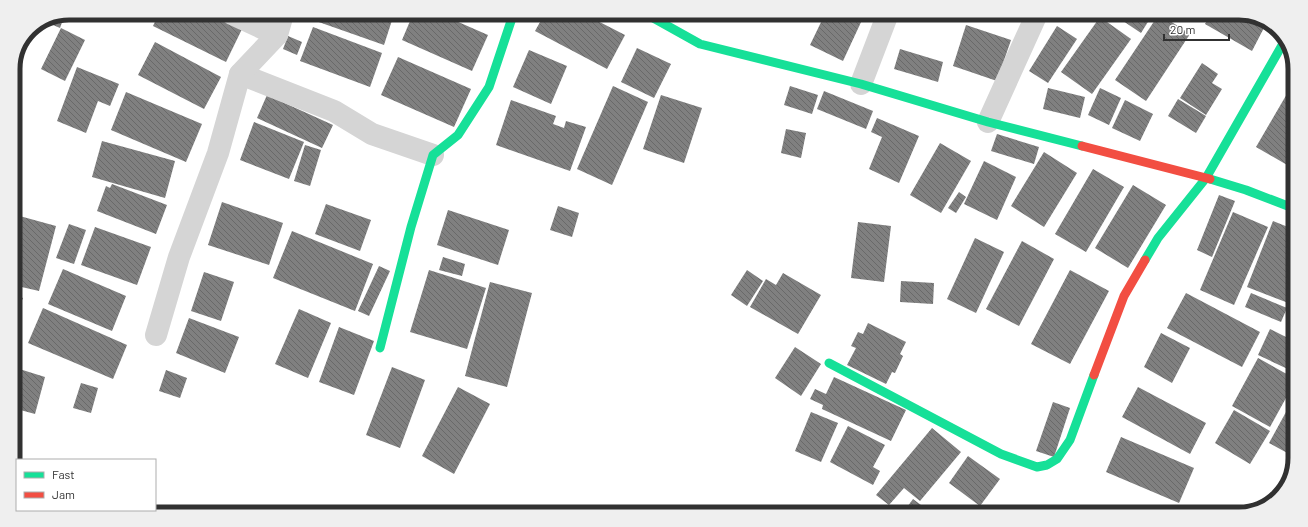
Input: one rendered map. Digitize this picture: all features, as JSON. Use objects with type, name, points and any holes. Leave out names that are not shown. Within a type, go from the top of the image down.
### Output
[{"type":"street","points":[[245,20],[277,35]]},
{"type":"street","points":[[156,335],[179,257],[218,153],[240,74],[277,35],[281,20]]},
{"type":"street","points":[[380,348],[411,227],[432,154],[458,135],[489,87],[511,20]]},
{"type":"street","points":[[657,20],[700,44],[861,84],[988,122],[1206,178],[1246,190],[1288,206]]},
{"type":"street","points":[[861,84],[885,20]]},
{"type":"street","points":[[988,122],[1034,20]]},
{"type":"street","points":[[829,363],[1001,454],[1037,467],[1057,459],[1070,440],[1124,296],[1158,238],[1206,178],[1282,47]]},
{"type":"street","points":[[240,74],[334,111],[372,134],[432,154]]},
{"type":"building","points":[[156,20],[228,20],[243,27],[226,62],[153,26]]},
{"type":"building","points":[[313,20],[392,20],[384,45]]},
{"type":"building","points":[[410,20],[454,20],[488,35],[472,71],[402,40]]},
{"type":"building","points":[[541,20],[596,20],[625,35],[607,69],[535,31]]},
{"type":"building","points":[[822,20],[862,20],[843,61],[810,45]]},
{"type":"building","points":[[1098,20],[1104,20],[1131,39],[1092,94],[1061,72]]},
{"type":"building","points":[[1122,20],[1149,20],[1141,33]]},
{"type":"building","points":[[1155,20],[1169,20],[1190,34],[1146,101],[1115,80]]},
{"type":"building","points":[[1207,20],[1246,20],[1264,27],[1252,51],[1205,24]]},
{"type":"building","points":[[63,21],[60,28],[50,24]]},
{"type":"building","points":[[966,25],[1011,40],[997,81],[953,66]]},
{"type":"building","points":[[1057,26],[1077,39],[1048,83],[1029,71]]},
{"type":"building","points":[[313,27],[382,53],[370,87],[300,61]]},
{"type":"building","points":[[61,28],[85,40],[65,81],[41,69]]},
{"type":"building","points":[[288,36],[302,42],[297,55],[283,49]]},
{"type":"building","points":[[155,42],[221,77],[204,109],[138,75]]},
{"type":"building","points":[[637,48],[671,64],[654,98],[621,82]]},
{"type":"building","points":[[900,49],[943,62],[938,82],[894,69]]},
{"type":"building","points":[[529,50],[567,66],[551,104],[513,87]]},
{"type":"building","points":[[398,57],[471,89],[454,127],[381,95]]},
{"type":"building","points":[[1202,63],[1218,74],[1212,83],[1222,89],[1206,115],[1180,98]]},
{"type":"building","points":[[77,67],[119,84],[110,106],[98,101],[86,133],[57,121]]},
{"type":"building","points":[[613,86],[648,102],[612,185],[577,169]]},
{"type":"building","points":[[790,86],[818,95],[812,114],[784,105]]},
{"type":"building","points":[[1048,88],[1085,97],[1080,118],[1043,109]]},
{"type":"building","points":[[1100,88],[1121,98],[1109,125],[1088,115]]},
{"type":"building","points":[[824,91],[873,111],[866,129],[817,109]]},
{"type":"building","points":[[126,92],[202,124],[186,162],[111,130]]},
{"type":"building","points":[[1288,92],[1288,166],[1256,147]]},
{"type":"building","points":[[267,95],[333,125],[322,148],[257,118]]},
{"type":"building","points":[[661,95],[702,108],[684,163],[643,149]]},
{"type":"building","points":[[1178,99],[1206,116],[1196,133],[1168,116]]},
{"type":"building","points":[[511,100],[556,116],[553,124],[564,128],[566,121],[586,127],[570,171],[496,145]]},
{"type":"building","points":[[1125,100],[1153,114],[1140,141],[1112,128]]},
{"type":"building","points":[[877,118],[919,136],[899,183],[869,169],[882,137],[871,132]]},
{"type":"building","points":[[254,122],[304,142],[289,179],[240,160]]},
{"type":"building","points":[[786,129],[806,133],[801,158],[781,153]]},
{"type":"building","points":[[997,134],[1039,147],[1034,164],[991,151]]},
{"type":"building","points":[[102,141],[175,161],[165,198],[92,177]]},
{"type":"building","points":[[940,143],[971,161],[941,213],[910,195]]},
{"type":"building","points":[[305,145],[321,150],[310,186],[294,181]]},
{"type":"building","points":[[1044,152],[1077,173],[1044,227],[1011,206]]},
{"type":"building","points":[[984,161],[1016,177],[997,220],[964,204]]},
{"type":"building","points":[[1093,169],[1124,187],[1086,252],[1055,234]]},
{"type":"building","points":[[112,184],[167,205],[156,234],[97,211],[106,186],[110,188]]},
{"type":"building","points":[[1133,185],[1166,205],[1128,268],[1095,248]]},
{"type":"building","points":[[959,192],[966,197],[956,213],[948,208]]},
{"type":"building","points":[[1219,195],[1235,201],[1212,257],[1197,250]]},
{"type":"building","points":[[222,202],[283,223],[269,265],[208,245]]},
{"type":"building","points":[[326,204],[371,220],[360,251],[315,234]]},
{"type":"building","points":[[558,206],[579,213],[572,237],[550,230]]},
{"type":"building","points":[[448,210],[509,230],[498,265],[437,245]]},
{"type":"building","points":[[1233,212],[1268,227],[1234,305],[1200,290]]},
{"type":"building","points":[[20,216],[56,226],[39,291],[20,287]]},
{"type":"building","points":[[1273,221],[1288,227],[1288,303],[1247,287]]},
{"type":"building","points":[[858,222],[891,226],[884,282],[851,278]]},
{"type":"building","points":[[69,224],[86,230],[74,264],[56,258]]},
{"type":"building","points":[[95,227],[151,247],[137,285],[81,265]]},
{"type":"building","points":[[292,231],[373,264],[355,311],[273,278]]},
{"type":"building","points":[[975,238],[1004,252],[976,313],[947,299]]},
{"type":"building","points":[[1022,241],[1054,259],[1019,326],[986,309]]},
{"type":"building","points":[[443,257],[465,264],[462,276],[439,270]]},
{"type":"building","points":[[379,266],[390,271],[369,316],[358,311]]},
{"type":"building","points":[[63,269],[126,296],[112,331],[48,304]]},
{"type":"building","points":[[429,270],[486,288],[467,349],[410,332]]},
{"type":"building","points":[[747,270],[763,281],[747,306],[731,295]]},
{"type":"building","points":[[1070,270],[1109,291],[1070,364],[1031,344]]},
{"type":"building","points":[[204,272],[234,282],[221,321],[191,311]]},
{"type":"building","points":[[783,273],[821,295],[798,334],[750,307],[766,279],[776,285]]},
{"type":"building","points":[[901,281],[934,283],[933,304],[900,302]]},
{"type":"building","points":[[490,282],[532,293],[507,387],[465,376]]},
{"type":"building","points":[[1186,293],[1260,332],[1242,367],[1167,328]]},
{"type":"building","points":[[1251,293],[1287,308],[1281,322],[1245,307]]},
{"type":"building","points":[[20,297],[23,298],[20,305]]},
{"type":"building","points":[[43,308],[127,345],[113,379],[28,343]]},
{"type":"building","points":[[299,309],[331,323],[308,378],[275,364]]},
{"type":"building","points":[[189,318],[239,337],[225,373],[176,353]]},
{"type":"building","points":[[868,323],[906,342],[900,354],[903,356],[895,373],[892,372],[886,384],[847,365],[856,348],[851,346],[858,332],[863,334]]},
{"type":"building","points":[[339,327],[374,341],[354,395],[319,382]]},
{"type":"building","points":[[1270,329],[1288,338],[1288,369],[1258,355]]},
{"type":"building","points":[[1161,333],[1190,348],[1172,383],[1144,367]]},
{"type":"building","points":[[795,347],[821,364],[801,396],[775,378]]},
{"type":"building","points":[[1258,358],[1288,375],[1288,394],[1270,427],[1232,406]]},
{"type":"building","points":[[392,367],[425,380],[400,448],[366,435]]},
{"type":"building","points":[[20,369],[45,377],[35,414],[20,410]]},
{"type":"building","points":[[166,370],[187,378],[180,398],[159,391]]},
{"type":"building","points":[[834,377],[906,410],[891,441],[822,409],[823,405],[810,399],[815,389],[826,394]]},
{"type":"building","points":[[81,383],[98,388],[91,413],[73,408]]},
{"type":"building","points":[[458,387],[490,404],[454,474],[422,456]]},
{"type":"building","points":[[1138,387],[1206,423],[1190,454],[1122,417]]},
{"type":"building","points":[[1053,402],[1070,408],[1054,457],[1036,451]]},
{"type":"building","points":[[1288,408],[1288,453],[1269,443]]},
{"type":"building","points":[[1234,410],[1270,431],[1250,464],[1215,443]]},
{"type":"building","points":[[811,412],[838,423],[821,462],[795,451]]},
{"type":"building","points":[[848,426],[885,445],[873,467],[880,471],[873,485],[830,462]]},
{"type":"building","points":[[932,428],[961,452],[920,501],[904,488],[889,505],[876,495]]},
{"type":"building","points":[[1121,437],[1194,468],[1179,503],[1106,472]]},
{"type":"building","points":[[968,456],[1000,479],[980,506],[949,483]]},
{"type":"building","points":[[913,499],[924,507],[907,507]]},
{"type":"traffic: fast","points":[[380,348],[411,227],[433,155],[458,135],[489,87],[511,20]]},
{"type":"traffic: fast","points":[[657,20],[700,44],[861,84],[988,122],[1082,146]]},
{"type":"traffic: fast","points":[[1145,260],[1158,238],[1206,178],[1282,46]]},
{"type":"traffic: fast","points":[[1210,179],[1246,190],[1288,206]]},
{"type":"traffic: fast","points":[[829,363],[1001,454],[1037,467],[1047,465],[1057,459],[1070,440],[1094,375]]},
{"type":"traffic: jam","points":[[1082,146],[1210,179]]},
{"type":"traffic: jam","points":[[1094,375],[1124,296],[1145,260]]}]
